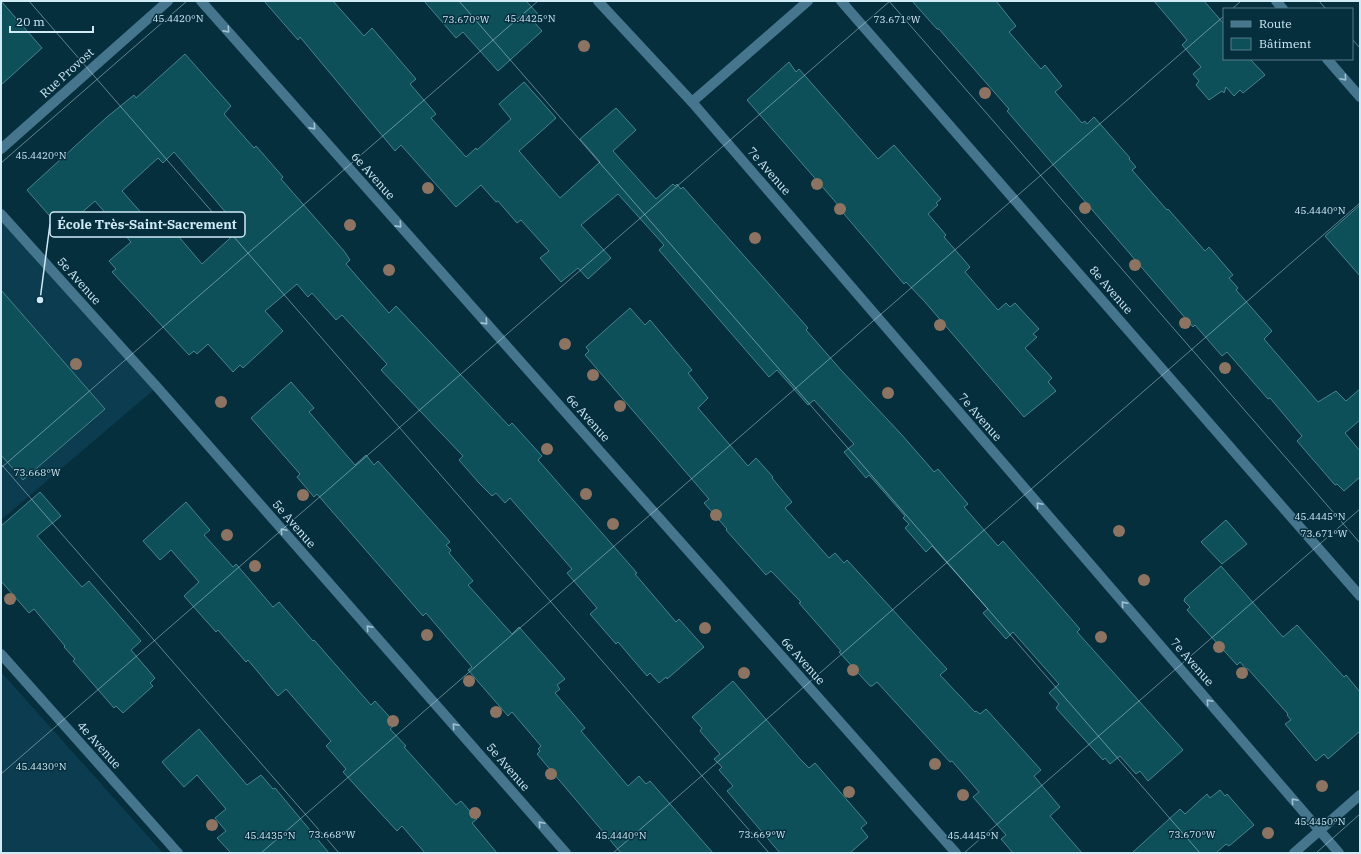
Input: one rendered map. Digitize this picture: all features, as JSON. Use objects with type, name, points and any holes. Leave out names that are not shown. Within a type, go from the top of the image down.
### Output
[{"type":"street","name":"Rue Provost","points":[[1,149],[168,1]]},
{"type":"street","name":"6e Avenue","points":[[201,1],[956,853]]},
{"type":"street","name":"7e Avenue","points":[[598,1],[692,102],[1339,853]]},
{"type":"street","points":[[692,102],[808,1]]},
{"type":"street","name":"8e Avenue","points":[[841,1],[1360,596]]},
{"type":"street","points":[[1328,60],[1360,96]]},
{"type":"street","name":"5e Avenue","points":[[1,214],[157,387],[566,853]]},
{"type":"street","name":"4e Avenue","points":[[1,654],[178,853]]},
{"type":"street","points":[[1294,853],[1360,795]]},
{"type":"shaded area","points":[[1,214],[157,387],[1,520]]},
{"type":"shaded area","points":[[1,672],[163,853],[1,853]]},
{"type":"building","points":[[1,1],[42,48],[1,85]]},
{"type":"building","points":[[264,1],[333,1],[364,36],[372,28],[416,79],[410,84],[436,114],[431,118],[466,157],[476,148],[477,150],[511,119],[499,104],[524,82],[556,118],[519,151],[560,198],[600,162],[580,139],[616,108],[636,130],[613,151],[656,199],[673,184],[675,186],[677,184],[681,189],[683,187],[808,328],[806,330],[841,370],[901,434],[934,472],[938,469],[968,504],[964,507],[998,546],[1003,541],[1080,629],[1077,632],[1183,750],[1148,781],[1140,771],[1136,774],[1120,756],[1110,764],[1105,758],[1103,760],[1056,708],[1059,704],[1049,693],[1059,684],[1013,632],[1006,639],[983,613],[988,609],[932,546],[926,552],[905,528],[909,524],[903,518],[905,516],[869,475],[866,478],[844,452],[854,444],[814,400],[808,405],[777,370],[769,377],[659,250],[664,245],[618,194],[581,225],[611,258],[588,279],[578,268],[561,282],[540,258],[549,251],[521,220],[517,223],[498,201],[496,202],[481,185],[456,207],[401,145],[395,151],[300,37],[298,40]]},
{"type":"building","points":[[424,1],[526,1],[540,16],[534,22],[542,31],[498,71],[463,32],[456,38]]},
{"type":"building","points":[[912,1],[996,1],[1016,26],[1009,32],[1041,69],[1045,65],[1062,86],[1055,92],[1082,123],[1085,121],[1087,124],[1094,117],[1130,158],[1129,159],[1136,167],[1132,170],[1167,210],[1168,209],[1205,251],[1209,247],[1233,275],[1229,278],[1238,288],[1236,290],[1272,331],[1264,339],[1318,402],[1336,391],[1346,401],[1360,389],[1360,420],[1345,433],[1360,451],[1360,477],[1344,491],[1337,484],[1335,485],[1297,441],[1302,436],[1270,398],[1268,399],[1227,352],[1222,356],[1195,325],[1193,327],[1007,111],[1009,109],[939,29],[937,29]]},
{"type":"building","points":[[1154,1],[1204,1],[1223,23],[1223,60],[1251,60],[1265,75],[1243,93],[1240,90],[1234,96],[1226,87],[1224,93],[1222,91],[1209,100],[1196,85],[1199,81],[1193,74],[1201,67],[1182,45],[1187,40]]},
{"type":"building","points":[[185,54],[231,106],[224,114],[254,148],[256,146],[283,177],[281,179],[344,251],[350,260],[346,264],[389,313],[396,306],[509,426],[512,423],[542,456],[538,460],[637,573],[635,574],[676,622],[679,619],[704,647],[667,679],[666,677],[659,683],[650,673],[647,676],[618,642],[616,644],[590,614],[597,608],[567,573],[572,569],[510,498],[505,503],[496,493],[492,496],[479,483],[459,460],[463,456],[381,370],[387,364],[342,315],[336,320],[312,293],[308,297],[297,284],[265,311],[283,331],[243,368],[240,365],[233,372],[208,344],[197,354],[194,351],[189,355],[112,272],[116,269],[109,261],[131,242],[95,201],[62,230],[27,190],[107,117],[134,95],[136,98]],"holes":[[[174,152],[240,229],[202,264],[168,224],[165,227],[157,218],[151,224],[122,191],[158,158],[163,163]]]},
{"type":"building","points":[[789,62],[796,72],[799,69],[878,159],[894,145],[941,199],[936,203],[938,205],[928,214],[946,235],[944,237],[970,267],[965,272],[998,310],[1006,303],[1010,307],[1015,303],[1039,329],[1033,334],[1037,337],[1025,348],[1052,378],[1048,382],[1056,391],[1024,417],[925,302],[906,282],[904,284],[747,100]]},
{"type":"building","points":[[1360,205],[1360,276],[1325,236]]},
{"type":"building","points":[[1,290],[105,409],[23,480],[1,455]]},
{"type":"building","points":[[630,308],[645,325],[650,320],[692,370],[688,373],[708,398],[698,408],[748,466],[756,458],[773,477],[772,478],[792,502],[785,508],[829,558],[835,553],[844,563],[847,560],[947,669],[940,675],[975,712],[976,711],[980,714],[986,709],[1041,770],[1034,776],[1060,807],[1050,816],[1082,853],[1013,853],[1001,839],[1006,835],[973,797],[979,792],[952,761],[950,762],[877,682],[870,686],[839,652],[841,651],[799,603],[801,602],[771,571],[766,575],[726,530],[727,529],[704,503],[709,499],[585,355],[589,351],[586,347]]},
{"type":"building","points":[[291,382],[314,408],[309,412],[355,465],[366,455],[374,465],[378,461],[450,542],[446,545],[451,550],[449,553],[473,581],[468,585],[512,634],[519,627],[565,679],[557,685],[560,689],[555,693],[585,728],[581,731],[628,786],[639,776],[646,784],[650,781],[713,853],[621,853],[537,754],[540,751],[538,749],[541,746],[512,712],[508,716],[468,670],[472,667],[426,613],[423,616],[317,494],[314,497],[297,477],[300,474],[251,418]]},
{"type":"building","points":[[40,492],[61,516],[37,536],[82,587],[89,581],[141,641],[131,650],[155,678],[150,683],[153,686],[123,713],[116,706],[114,708],[73,661],[75,659],[34,609],[29,613],[1,581],[1,526]]},
{"type":"building","points":[[186,502],[210,530],[204,535],[233,567],[236,564],[273,607],[279,602],[371,705],[375,701],[396,724],[390,729],[406,746],[404,747],[456,805],[461,801],[477,819],[472,823],[497,853],[425,853],[402,826],[397,831],[343,772],[346,769],[326,746],[331,741],[286,689],[278,696],[248,660],[246,662],[218,630],[216,632],[184,596],[199,582],[171,550],[160,560],[143,541]]},
{"type":"building","points":[[1226,520],[1247,544],[1222,564],[1201,542]]},
{"type":"building","points":[[1221,566],[1283,637],[1297,625],[1344,677],[1346,675],[1360,692],[1360,731],[1328,759],[1324,754],[1316,761],[1285,724],[1291,720],[1287,715],[1288,714],[1248,669],[1246,669],[1240,662],[1237,665],[1187,610],[1190,607],[1184,601],[1185,598]]},
{"type":"building","points":[[733,681],[800,759],[809,768],[815,763],[867,823],[861,828],[868,837],[850,853],[780,853],[727,791],[733,786],[719,770],[722,767],[714,759],[720,754],[700,731],[702,728],[692,717]]},
{"type":"building","points":[[199,729],[247,785],[261,775],[273,789],[275,788],[329,853],[231,853],[217,838],[226,831],[215,818],[226,809],[197,775],[184,787],[162,762]]},
{"type":"building","points":[[1220,790],[1225,796],[1227,794],[1254,825],[1229,846],[1226,844],[1216,853],[1132,853],[1180,809],[1185,814],[1207,794],[1210,798]]},
{"type":"place","name":"École Très-Saint-Sacrement","points":[[40,300]]}]
